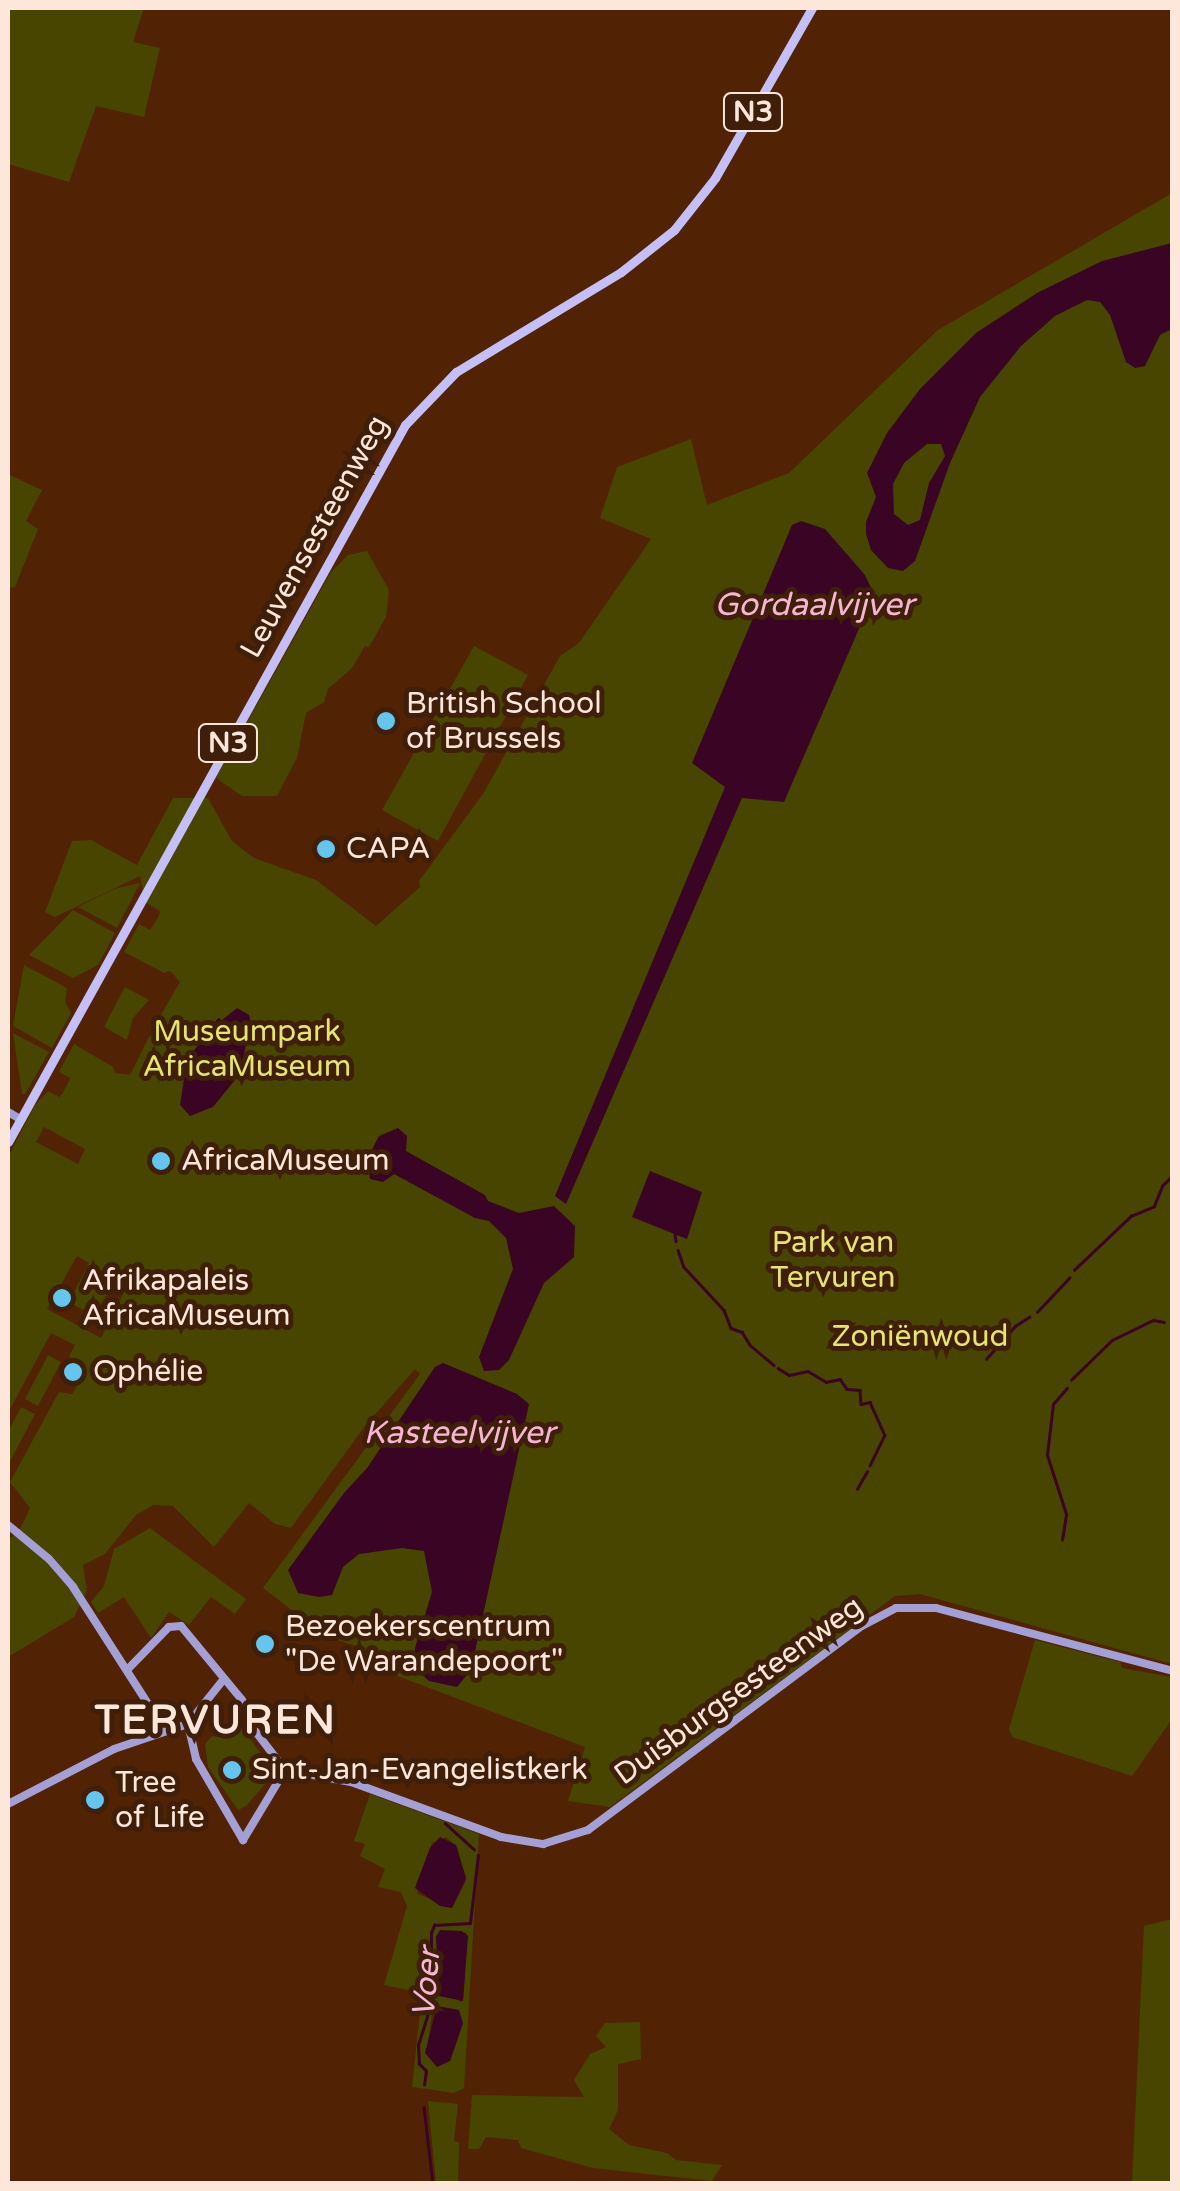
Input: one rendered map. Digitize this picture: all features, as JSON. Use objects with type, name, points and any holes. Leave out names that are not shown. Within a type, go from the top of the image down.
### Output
[{"type":"main road","name":"Leuvensesteenweg","points":[[8,1142],[406,425],[456,372],[621,272],[674,230],[715,178],[812,8]]},
{"type":"street","points":[[8,1112],[20,1119]]},
{"type":"street","points":[[9,1532],[65,1577],[164,1729]]},
{"type":"street","name":"Duisburgsesteenweg","points":[[285,1770],[343,1779],[501,1837],[543,1844],[589,1829],[862,1626],[896,1608],[936,1608],[1172,1671]]},
{"type":"street","points":[[127,1670],[173,1625],[182,1628],[240,1698],[247,1720],[285,1770],[243,1840],[196,1759],[188,1724]]},
{"type":"street","points":[[8,1804],[94,1758],[164,1729],[188,1724],[223,1680]]},
{"type":"green space","points":[[8,8],[144,8],[133,42],[160,48],[144,117],[96,106],[69,182],[8,164]]},
{"type":"green space","name":"Park van Tervuren","points":[[1172,193],[1172,1664],[920,1594],[895,1596],[610,1807],[568,1801],[585,1747],[387,1672],[360,1647],[327,1637],[263,1588],[420,1374],[415,1369],[365,1426],[291,1528],[275,1524],[249,1503],[214,1547],[173,1506],[153,1505],[136,1515],[105,1554],[83,1565],[87,1591],[74,1617],[8,1657],[8,1541],[21,1527],[30,1508],[10,1482],[59,1392],[72,1394],[84,1375],[69,1356],[75,1345],[51,1333],[8,1413],[8,1157],[35,1105],[48,1091],[59,1097],[63,1093],[70,1078],[59,1072],[74,1044],[113,1067],[115,1073],[130,1075],[149,1037],[158,1031],[159,1018],[180,982],[170,971],[164,973],[124,952],[139,924],[150,930],[159,916],[160,911],[145,902],[140,876],[55,917],[45,912],[72,841],[91,840],[137,865],[173,798],[208,798],[232,841],[254,858],[316,880],[376,926],[420,887],[419,881],[483,794],[560,656],[579,643],[651,539],[600,518],[617,467],[691,439],[707,505],[789,473],[938,330]],"holes":[[[44,1127],[85,1149],[78,1164],[36,1142]],[[77,1256],[89,1263],[69,1302],[94,1316],[116,1278],[128,1284],[101,1338],[47,1309]]]},
{"type":"green space","points":[[8,474],[42,490],[26,521],[38,529],[15,587],[8,587]]},
{"type":"green space","points":[[367,551],[389,590],[386,617],[369,647],[365,646],[352,668],[328,689],[324,702],[306,713],[297,758],[277,796],[242,796],[216,778],[331,572],[348,555]]},
{"type":"green space","points":[[474,646],[528,675],[438,841],[382,810]]},
{"type":"green space","points":[[140,883],[117,928],[78,907],[114,889]]},
{"type":"green space","points":[[73,910],[115,933],[98,965],[73,978],[29,955]]},
{"type":"green space","points":[[24,965],[67,988],[65,1002],[71,1013],[52,1048],[13,1026]]},
{"type":"green space","name":"Museumpark AfricaMuseum","points":[[125,987],[149,1000],[133,1018],[127,1040],[104,1027]]},
{"type":"green space","points":[[13,1033],[49,1052],[25,1094],[22,1094]]},
{"type":"green space","points":[[48,1355],[61,1362],[38,1406],[25,1399]]},
{"type":"green space","points":[[21,1407],[35,1414],[8,1465],[8,1432]]},
{"type":"green space","points":[[150,1528],[246,1599],[235,1614],[211,1597],[189,1625],[169,1612],[151,1638],[124,1597],[98,1613],[91,1602],[104,1586],[114,1549]]},
{"type":"green space","points":[[1035,1640],[1120,1662],[1122,1668],[1172,1677],[1170,1722],[1132,1776],[1012,1737],[1009,1729]]},
{"type":"green space","points":[[241,1726],[275,1773],[238,1810],[208,1767],[205,1744],[212,1736],[221,1737]]},
{"type":"green space","points":[[370,1794],[479,1834],[464,2088],[454,2093],[412,2087],[422,1993],[384,1985],[407,1906],[401,1892],[378,1887],[385,1869],[360,1856],[365,1844],[354,1841]],"holes":[[[446,1837],[457,1847],[466,1881],[452,1908],[418,1894],[416,1885],[432,1843]],[[440,1930],[467,1933],[463,2001],[459,2002]],[[432,2013],[463,2023],[450,2061],[428,2043]]]},
{"type":"green space","points":[[1172,1919],[1172,2183],[1132,2183],[1144,1926]]},
{"type":"green space","points":[[640,2022],[641,2059],[618,2064],[618,2110],[609,2129],[629,2145],[667,2153],[676,2160],[722,2165],[712,2181],[593,2168],[521,2148],[518,2140],[486,2137],[479,2149],[468,2149],[472,2095],[584,2097],[574,2080],[590,2054],[606,2047],[596,2036],[605,2023]]},
{"type":"green space","points":[[428,2101],[458,2104],[454,2141],[459,2142],[458,2183],[436,2183]]},
{"type":"water","points":[[1172,243],[1172,329],[1160,335],[1145,366],[1135,368],[1126,362],[1110,315],[1100,302],[1087,300],[1055,316],[1021,346],[980,397],[950,463],[915,561],[903,571],[888,568],[871,550],[866,534],[866,522],[876,497],[867,473],[887,433],[920,389],[976,333],[1037,293],[1102,261]],"holes":[[[927,444],[941,444],[945,456],[929,483],[920,520],[908,525],[894,514],[893,484],[904,463]]]},
{"type":"water","name":"Gordaalvijver","points":[[801,521],[825,529],[865,575],[874,594],[784,802],[742,798],[566,1204],[555,1196],[725,787],[692,763],[792,525]]},
{"type":"water","points":[[237,1008],[249,1015],[251,1024],[239,1075],[213,1107],[190,1116],[180,1105],[187,1060],[218,1018],[222,1020]]},
{"type":"water","points":[[398,1128],[407,1136],[406,1151],[485,1195],[488,1201],[519,1213],[554,1206],[575,1226],[574,1257],[544,1283],[509,1360],[499,1370],[484,1371],[479,1357],[513,1269],[506,1238],[489,1221],[475,1218],[394,1174],[383,1182],[370,1179],[367,1159],[379,1136]]},
{"type":"water","points":[[650,1171],[702,1192],[687,1239],[632,1217]]},
{"type":"water","name":"Kasteelvijver","points":[[443,1363],[517,1394],[529,1404],[471,1670],[457,1687],[429,1681],[415,1668],[415,1648],[432,1592],[424,1551],[402,1548],[359,1554],[343,1567],[332,1595],[319,1597],[298,1593],[288,1570],[367,1468],[435,1367]]},
{"type":"water","points":[[440,1837],[456,1845],[466,1878],[452,1908],[440,1906],[415,1888],[430,1848]]},
{"type":"water","points":[[440,1930],[462,1931],[468,1936],[463,2001],[439,1996],[436,1937]]},
{"type":"water","points":[[437,2006],[459,2010],[463,2023],[450,2061],[437,2067],[425,2053]]},
{"type":"waterway","points":[[1074,1270],[1131,1216],[1154,1206],[1162,1186],[1172,1176]]},
{"type":"waterway","points":[[675,1234],[676,1241]]},
{"type":"waterway","points":[[678,1250],[684,1267],[724,1310],[731,1328],[742,1332],[750,1345],[774,1365]]},
{"type":"waterway","points":[[1037,1312],[1069,1278]]},
{"type":"waterway","points":[[986,1359],[1015,1326],[1029,1317]]},
{"type":"waterway","points":[[1071,1380],[1112,1340],[1153,1320],[1164,1322]]},
{"type":"waterway","points":[[778,1368],[789,1375],[808,1371],[826,1382],[840,1379],[847,1389],[860,1390],[861,1404],[870,1402],[885,1435],[870,1466]]},
{"type":"waterway","points":[[1062,1540],[1066,1514],[1047,1455],[1053,1404],[1067,1388]]},
{"type":"waterway","points":[[857,1489],[867,1472]]},
{"type":"waterway","name":"Voer","points":[[445,1823],[474,1849]]},
{"type":"waterway","name":"Voer","points":[[424,2085],[426,2071],[419,2064],[418,2045],[431,2004],[431,1933],[434,1925],[470,1923],[478,1855]]},
{"type":"waterway","name":"Voer","points":[[424,2107],[433,2184]]},
{"type":"place","name":"British School of Brussels","points":[[386,721]]},
{"type":"place","name":"CAPA","points":[[326,849]]},
{"type":"place","name":"AfricaMuseum","points":[[161,1161]]},
{"type":"place","name":"Afrikapaleis AfricaMuseum","points":[[62,1298]]},
{"type":"place","name":"Ophélie","points":[[73,1372]]},
{"type":"place","name":"Bezoekerscentrum \"De Warandepoort\"","points":[[265,1644]]},
{"type":"place","name":"Sint-Jan-Evangelistkerk","points":[[232,1770]]},
{"type":"place","name":"Tree of Life","points":[[95,1800]]},
{"type":"district","name":"TERVUREN","points":[[216,1720]]},
{"type":"park label","name":"Zoniënwoud","points":[[920,1337]]}]
